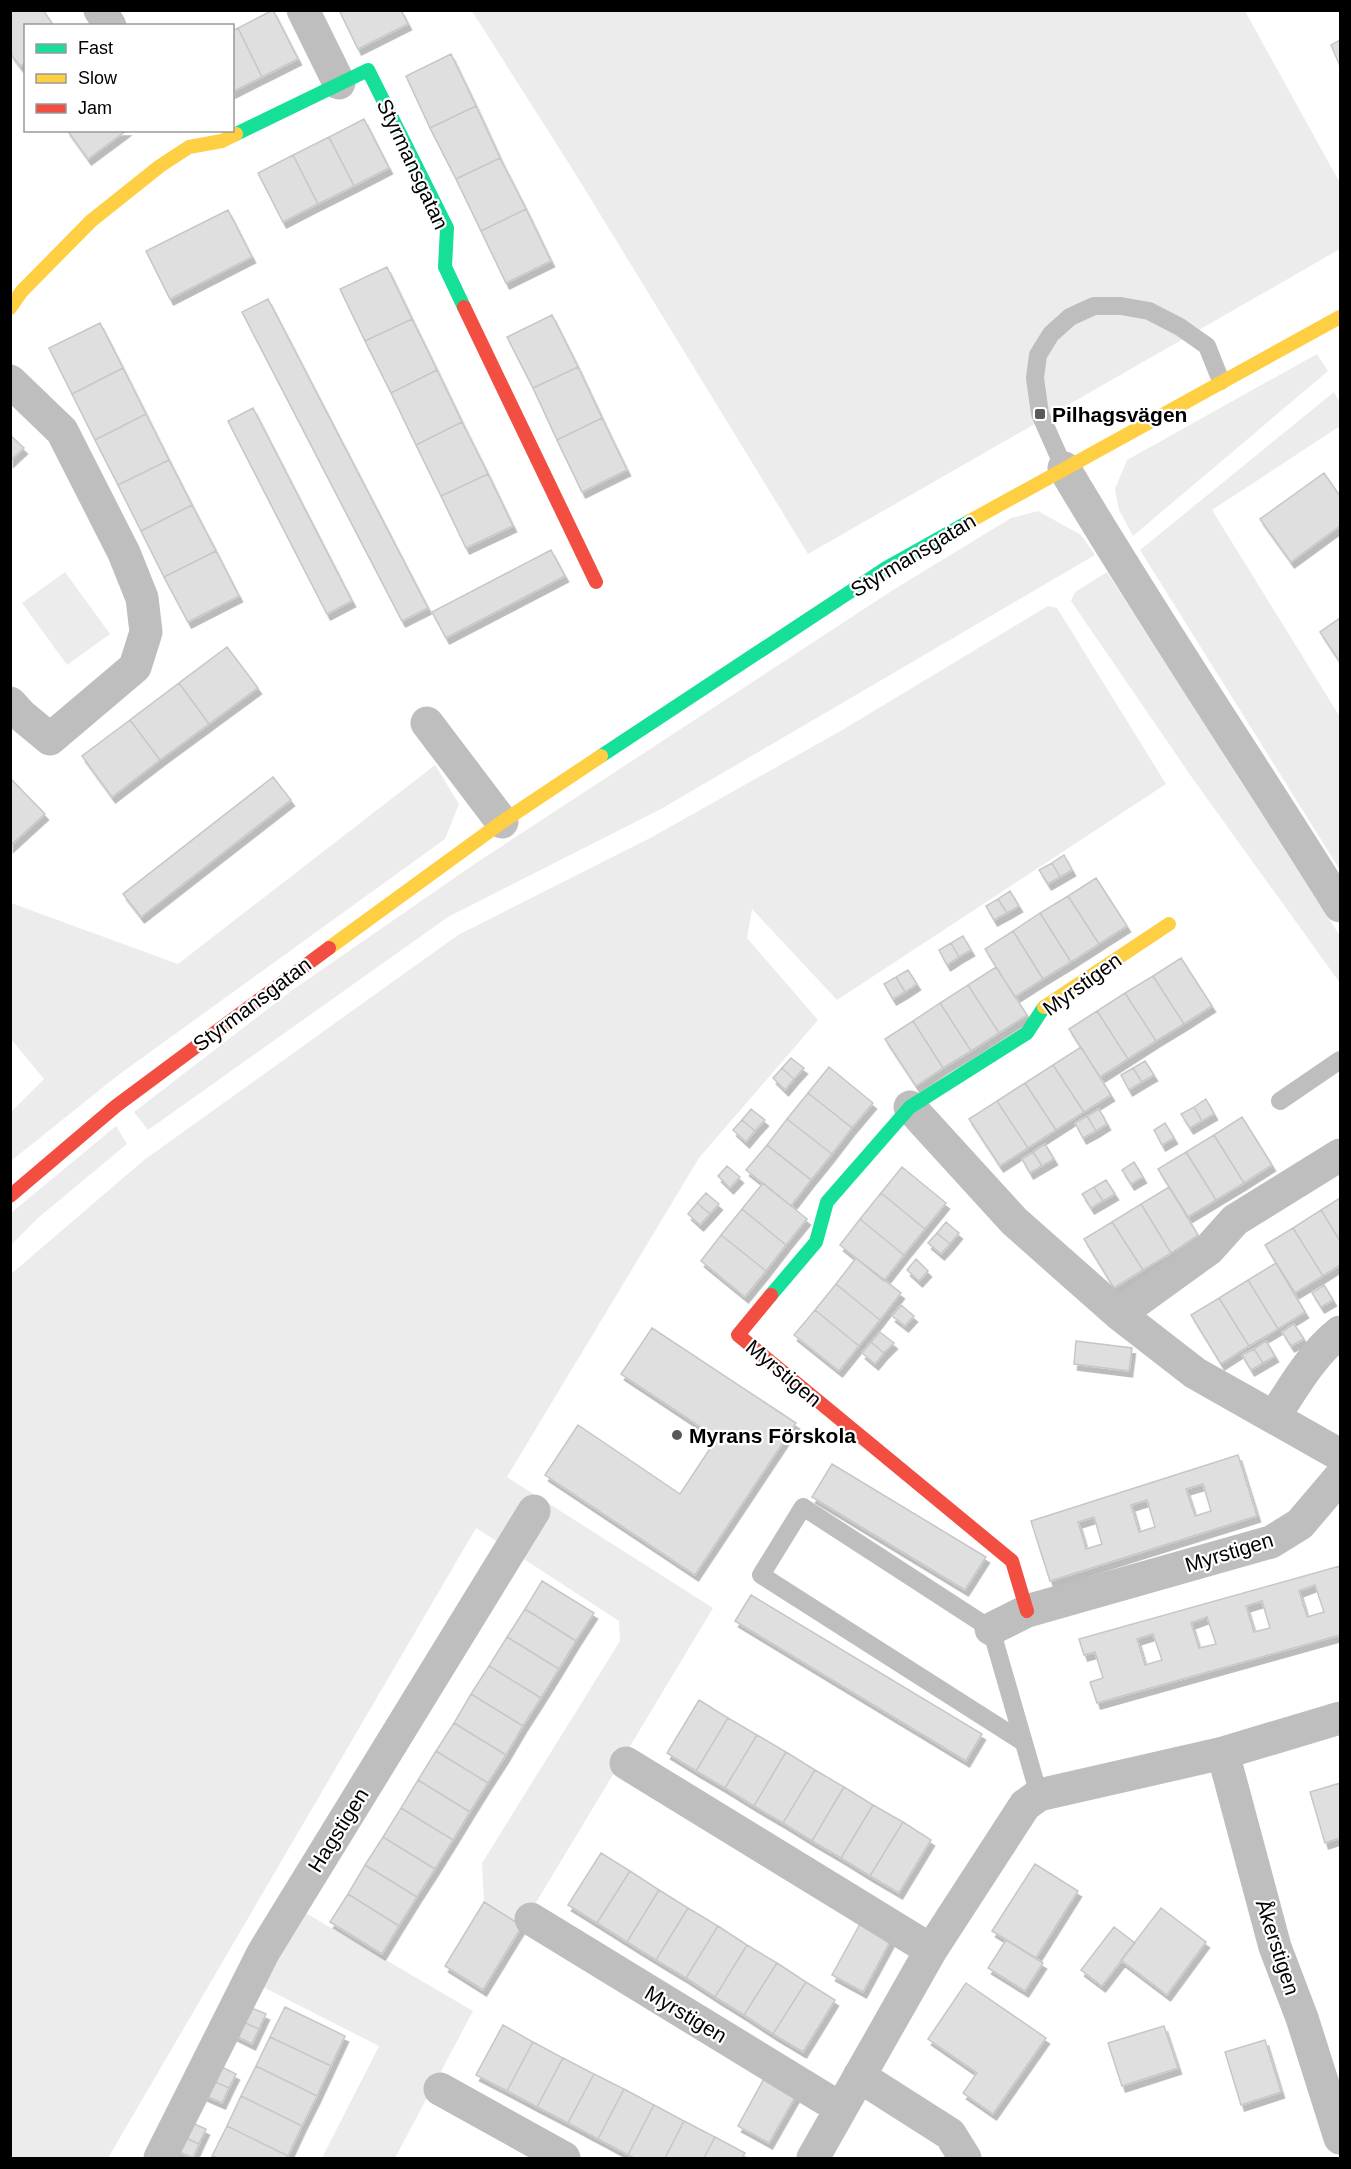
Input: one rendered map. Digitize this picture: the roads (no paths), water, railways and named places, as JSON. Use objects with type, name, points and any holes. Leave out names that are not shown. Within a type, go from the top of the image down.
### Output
[{"type":"street","points":[[100,10],[109,24]]},
{"type":"street","points":[[303,10],[339,84]]},
{"type":"street","name":"Styrmansgatan","points":[[10,308],[22,291],[91,221],[160,166],[184,139],[222,141],[368,70],[447,228],[445,267],[596,582]]},
{"type":"street","name":"Styrmansgatan","points":[[10,1197],[116,1106],[280,982],[502,822],[886,568],[1221,381],[1341,317]]},
{"type":"street","points":[[10,381],[62,431],[123,553],[142,598],[146,632],[135,667],[50,739],[10,703]]},
{"type":"street","points":[[1064,468],[1117,558],[1341,906]]},
{"type":"street","points":[[427,723],[502,822]]},
{"type":"street","name":"Myrstigen","points":[[1027,1611],[1012,1561],[738,1335],[816,1242],[827,1202],[910,1107],[1027,1033],[1042,1008],[1169,924]]},
{"type":"street","points":[[910,1107],[1014,1221],[1119,1314],[1196,1372],[1341,1455]]},
{"type":"street","points":[[1119,1314],[1209,1250],[1235,1220],[1341,1155]]},
{"type":"street","points":[[1274,1417],[1303,1373],[1332,1339],[1341,1332]]},
{"type":"street","name":"Myrstigen","points":[[991,1629],[1027,1611],[1271,1542],[1300,1524],[1341,1477]]},
{"type":"street","name":"Hagstigen","points":[[160,2158],[263,1953],[534,1511]]},
{"type":"street","points":[[813,2158],[931,1950],[1025,1805],[1039,1795],[1223,1753],[1341,1718]]},
{"type":"street","name":"Åkerstigen","points":[[1223,1753],[1275,1947],[1302,2018],[1341,2138]]},
{"type":"street","points":[[626,1763],[931,1950]]},
{"type":"street","name":"Myrstigen","points":[[531,1919],[840,2108]]},
{"type":"street","points":[[859,2076],[950,2134],[965,2158]]},
{"type":"street","points":[[440,2090],[564,2158]]},
{"type":"lane","points":[[1064,468],[1040,414],[1035,378],[1038,355],[1051,334],[1070,317],[1094,306],[1121,306],[1149,312],[1180,327],[1207,346],[1221,381]]},
{"type":"lane","points":[[1280,1101],[1341,1060]]},
{"type":"lane","points":[[1023,1742],[761,1575],[803,1507],[991,1629],[1039,1795]]},
{"type":"place","name":"Pilhagsvägen","points":[[1040,414]]},
{"type":"place","name":"Myrans Förskola","points":[[677,1435]]}]
